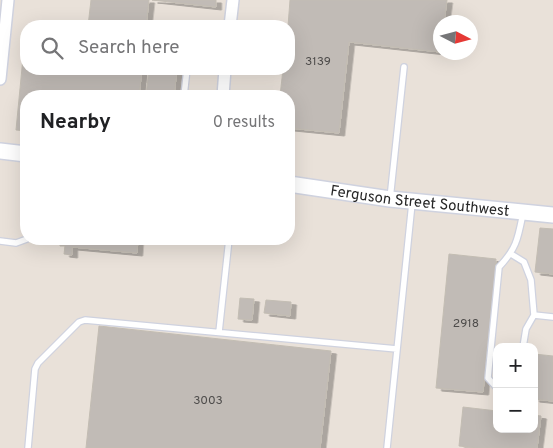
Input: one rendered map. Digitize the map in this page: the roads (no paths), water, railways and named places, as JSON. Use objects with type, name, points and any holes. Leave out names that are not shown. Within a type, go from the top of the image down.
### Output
[{"type":"street","points":[[0,79],[8,0]]},
{"type":"street","points":[[231,20],[233,0]]},
{"type":"street","points":[[224,90],[225,75]]},
{"type":"street","points":[[0,151],[20,153]]},
{"type":"street","name":"Ferguson Street Southwest","points":[[295,185],[390,199],[553,215]]},
{"type":"lane","points":[[390,199],[404,67]]},
{"type":"lane","points":[[185,90],[186,75]]},
{"type":"lane","points":[[387,448],[412,201]]},
{"type":"lane","points":[[493,384],[488,378],[499,267],[511,254],[517,240],[523,213]]},
{"type":"lane","points":[[0,241],[16,243],[20,241]]},
{"type":"lane","points":[[219,332],[228,245]]},
{"type":"lane","points":[[511,254],[524,262],[531,280],[534,315],[526,329],[524,343]]},
{"type":"lane","points":[[534,315],[553,317]]},
{"type":"lane","points":[[28,448],[35,369],[38,363],[79,322],[84,320],[397,349]]}]
